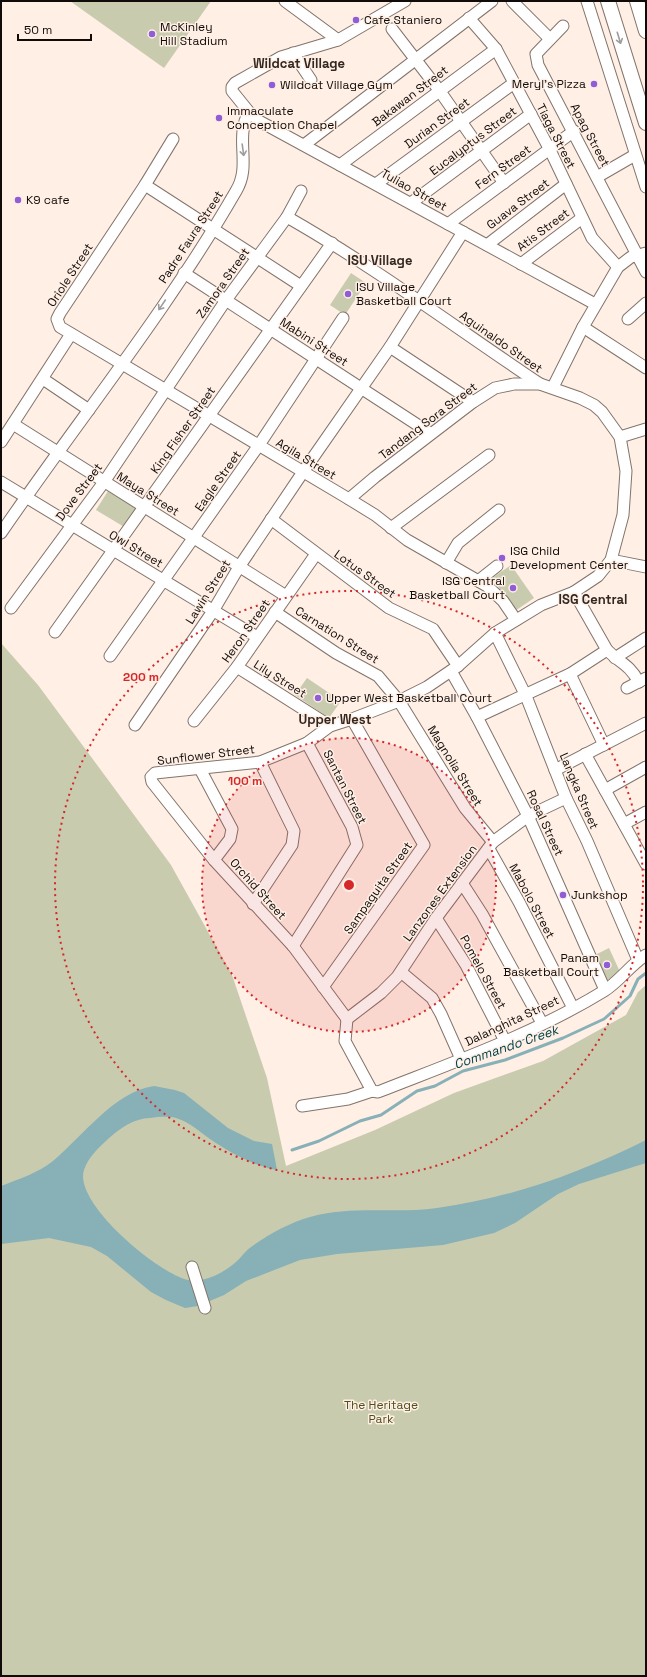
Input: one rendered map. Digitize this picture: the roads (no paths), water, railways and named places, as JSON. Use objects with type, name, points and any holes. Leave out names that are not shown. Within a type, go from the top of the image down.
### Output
[{"type":"main road","points":[[608,1],[646,123]]},
{"type":"main road","points":[[637,1],[646,31]]},
{"type":"street","points":[[285,1],[338,40]]},
{"type":"street","points":[[311,80],[293,53],[338,40],[405,1]]},
{"type":"street","points":[[304,145],[492,1]]},
{"type":"street","points":[[512,1],[550,39],[563,26]]},
{"type":"street","points":[[587,1],[646,187]]},
{"type":"street","name":"Tiaga Street","points":[[469,18],[496,49],[550,150],[592,238],[618,267]]},
{"type":"street","points":[[392,29],[462,121],[504,183]]},
{"type":"street","name":"Apag Street","points":[[550,39],[536,54],[536,59],[597,177],[642,253],[646,272]]},
{"type":"street","name":"Bakawan Street","points":[[340,165],[496,49]]},
{"type":"street","name":"Tuliao Street","points":[[293,53],[281,57],[235,83],[232,87],[232,91],[249,112],[259,120],[340,165],[595,304]]},
{"type":"street","name":"Durian Street","points":[[376,184],[514,83]]},
{"type":"street","name":"Padre Faura Street","points":[[122,365],[214,229],[238,189],[244,162],[241,140],[242,130],[249,112]]},
{"type":"street","name":"Eucalyptus Street","points":[[411,203],[531,114]]},
{"type":"street","name":"Fern Street","points":[[448,224],[574,131]]},
{"type":"street","name":"Oriole Street","points":[[71,334],[60,327],[58,319],[60,313],[145,185],[172,139]]},
{"type":"street","points":[[597,177],[635,155]]},
{"type":"street","name":"Guava Street","points":[[487,245],[566,184]]},
{"type":"street","points":[[145,185],[301,286]]},
{"type":"street","name":"Zamora Street","points":[[166,390],[226,300],[287,217],[301,191]]},
{"type":"street","name":"Aguinaldo Street","points":[[287,217],[332,243],[420,301],[540,384]]},
{"type":"street","name":"Atis Street","points":[[521,264],[582,218]]},
{"type":"street","name":"Lawin Street","points":[[135,725],[213,611],[239,567],[271,519],[390,347],[463,232]]},
{"type":"street","name":"King Fisher Street","points":[[55,632],[145,508],[332,243]]},
{"type":"street","points":[[553,387],[595,304],[618,267],[624,261],[642,253]]},
{"type":"street","name":"Mabini Street","points":[[184,273],[430,434]]},
{"type":"street","points":[[628,319],[646,302]]},
{"type":"street","name":"Eagle Street","points":[[110,656],[259,445],[343,318]]},
{"type":"street","points":[[583,327],[646,368]]},
{"type":"street","points":[[1,442],[71,334]]},
{"type":"street","name":"Agila Street","points":[[71,334],[349,499],[407,540],[487,586],[503,600],[516,620]]},
{"type":"street","points":[[390,347],[473,402]]},
{"type":"street","points":[[1,533],[25,497],[122,365]]},
{"type":"street","points":[[43,379],[89,410]]},
{"type":"street","name":"Tandang Sora Street","points":[[349,499],[430,434],[473,402],[495,388],[540,384],[553,387],[594,405],[602,412],[620,437]]},
{"type":"street","name":"Dove Street","points":[[11,608],[71,524],[104,482],[166,390]]},
{"type":"street","name":"Maya Street","points":[[13,424],[286,596]]},
{"type":"street","points":[[646,429],[620,437],[626,471],[623,515],[611,560],[646,567]]},
{"type":"street","points":[[391,528],[489,455]]},
{"type":"street","name":"Owl Street","points":[[1,482],[257,637]]},
{"type":"street","points":[[446,563],[458,543],[499,510]]},
{"type":"street","name":"Lotus Street","points":[[271,519],[389,608],[433,629],[454,668]]},
{"type":"street","name":"Heron Street","points":[[194,721],[237,667],[316,554]]},
{"type":"street","name":"Sunflower Street","points":[[151,777],[154,773],[260,762],[307,743],[330,726],[352,720],[399,701],[428,687],[454,668],[495,632],[541,605],[574,592],[598,576],[611,560]]},
{"type":"street","points":[[478,581],[497,566]]},
{"type":"street","points":[[574,592],[611,654],[629,667],[642,680],[627,688]]},
{"type":"street","name":"Carnation Street","points":[[275,612],[336,652],[378,676],[399,701]]},
{"type":"street","name":"Langka Street","points":[[495,632],[526,696],[566,798],[642,958]]},
{"type":"street","points":[[477,717],[526,696],[611,654],[645,640]]},
{"type":"street","name":"Lily Street","points":[[237,667],[330,726]]},
{"type":"street","name":"Rosal Street","points":[[454,668],[477,717],[528,816],[605,990]]},
{"type":"street","points":[[570,674],[604,745]]},
{"type":"street","name":"Magnolia Street","points":[[399,701],[464,808],[491,845]]},
{"type":"street","name":"Sampaguita Street","points":[[323,987],[424,845],[352,720]]},
{"type":"street","points":[[555,770],[646,723]]},
{"type":"street","name":"Santan Street","points":[[293,946],[357,845],[352,827],[307,743]]},
{"type":"street","points":[[585,754],[645,859]]},
{"type":"street","points":[[253,904],[292,845],[294,831],[260,762]]},
{"type":"street","points":[[605,790],[646,767]]},
{"type":"street","points":[[200,769],[232,829],[230,839],[214,860]]},
{"type":"street","name":"Orchid Street","points":[[151,777],[152,782],[175,813],[253,904],[293,946],[347,1019]]},
{"type":"street","name":"Lanzones Extension","points":[[347,1019],[381,993],[401,972],[436,918],[491,845],[528,816],[566,798]]},
{"type":"street","points":[[624,824],[646,812]]},
{"type":"street","name":"Mabolo Street","points":[[491,845],[573,1008]]},
{"type":"street","points":[[462,883],[482,914],[542,1023]]},
{"type":"street","name":"Pomelo Street","points":[[436,918],[466,965],[505,1041]]},
{"type":"street","name":"Dalanghita Street","points":[[302,1106],[348,1099],[375,1092],[505,1041],[573,1008],[605,990],[642,958]]},
{"type":"street","points":[[401,972],[432,998],[442,1014],[461,1059]]},
{"type":"street","points":[[347,1019],[344,1041],[375,1092]]},
{"type":"street","points":[[192,1267],[205,1308]]},
{"type":"water","points":[[154,1086],[184,1093],[228,1128],[254,1141],[272,1144],[277,1170],[259,1165],[234,1154],[194,1127],[176,1118],[144,1118],[133,1122],[112,1135],[88,1161],[84,1170],[84,1184],[92,1200],[104,1218],[139,1251],[158,1265],[175,1275],[194,1281],[207,1279],[220,1273],[265,1238],[279,1229],[302,1219],[341,1211],[421,1210],[465,1204],[492,1198],[544,1183],[596,1163],[646,1140],[646,1163],[579,1184],[558,1194],[515,1223],[494,1233],[443,1245],[337,1254],[300,1260],[246,1281],[224,1295],[198,1306],[185,1308],[151,1292],[107,1256],[91,1247],[49,1238],[1,1244],[1,1186],[41,1169],[53,1161],[100,1116],[126,1096]]},
{"type":"waterway","name":"Commando Creek","points":[[292,1150],[319,1141],[360,1121],[381,1115],[417,1091],[435,1086],[463,1071],[505,1060],[563,1038],[604,1019],[630,996],[638,979],[646,973]]},
{"type":"place","name":"Cafe Staniero","points":[[356,20]]},
{"type":"place","name":"McKinley Hill Stadium","points":[[152,34]]},
{"type":"place","name":"Meryl's Pizza","points":[[594,84]]},
{"type":"place","name":"Wildcat Village Gym","points":[[272,85]]},
{"type":"place","name":"Immaculate Conception Chapel","points":[[219,118]]},
{"type":"place","name":"K9 cafe","points":[[18,200]]},
{"type":"place","name":"ISU Village Basketball Court","points":[[348,294]]},
{"type":"place","name":"ISG Child Development Center","points":[[502,558]]},
{"type":"place","name":"ISG Central Basketball Court","points":[[513,588]]},
{"type":"place","name":"Upper West Basketball Court","points":[[318,698]]},
{"type":"place","name":"Junkshop","points":[[563,895]]},
{"type":"place","name":"Panam Basketball Court","points":[[607,965]]},
{"type":"district","name":"Wildcat Village","points":[[299,63]]},
{"type":"district","name":"ISU Village","points":[[380,260]]},
{"type":"district","name":"ISG Central","points":[[593,599]]},
{"type":"district","name":"Upper West","points":[[335,719]]},
{"type":"park label","name":"The Heritage Park","points":[[381,1412]]}]
